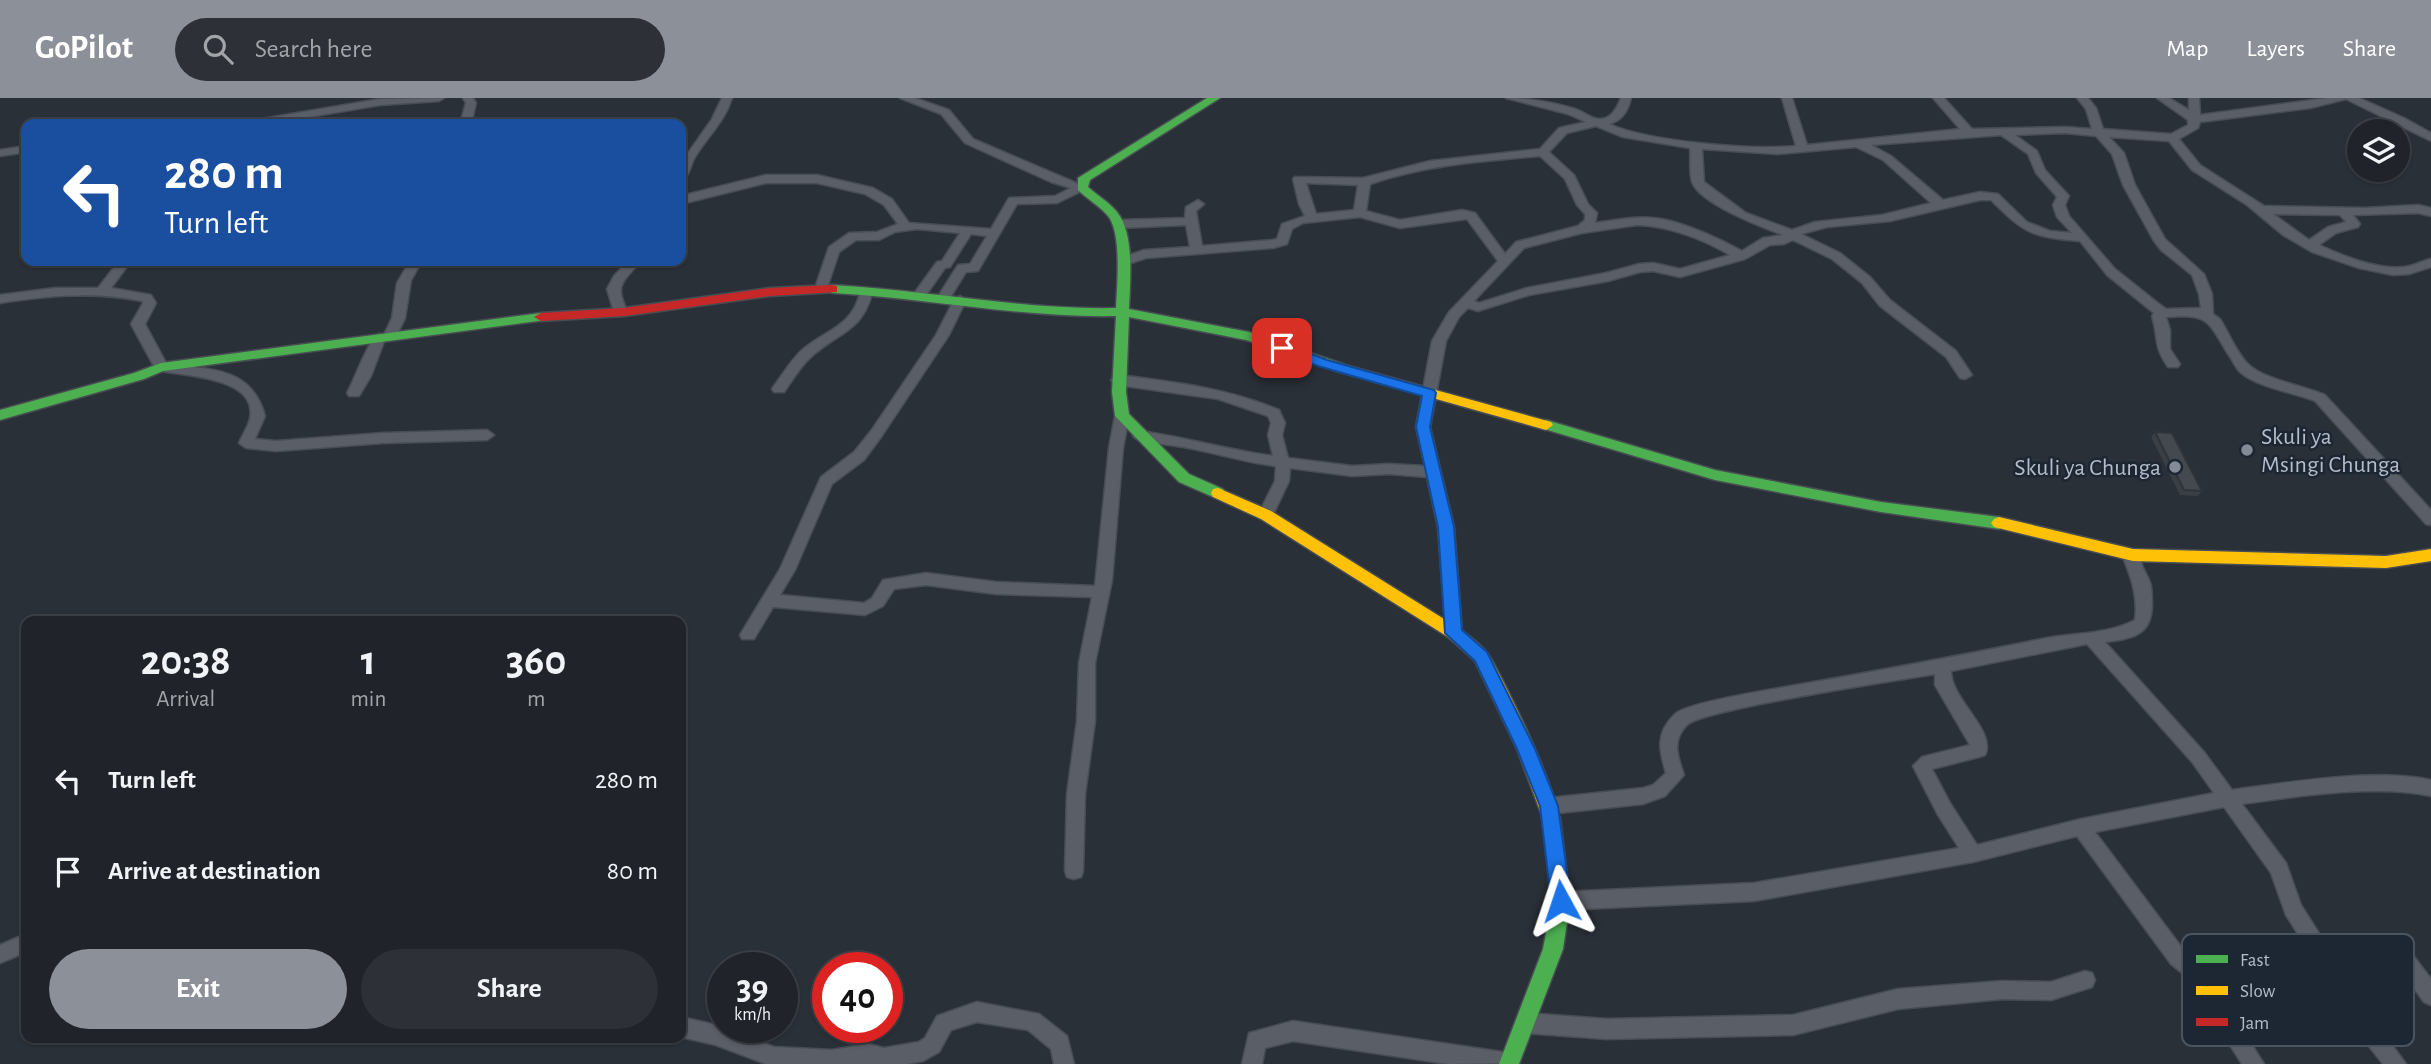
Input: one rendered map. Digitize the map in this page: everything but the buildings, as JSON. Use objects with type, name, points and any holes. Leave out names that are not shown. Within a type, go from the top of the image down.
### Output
[{"type":"street","points":[[366,98],[380,102]]},
{"type":"street","points":[[279,119],[380,102],[439,98]]},
{"type":"street","points":[[467,119],[471,99],[468,98]]},
{"type":"street","points":[[686,166],[691,154],[724,109],[727,98]]},
{"type":"street","points":[[905,98],[945,112],[969,141],[1035,172],[1082,188],[1090,198],[1112,214],[1119,224],[1121,255],[1125,261],[1118,380],[1122,416],[1116,448],[1102,592],[1087,663],[1086,721],[1076,794],[1074,871]]},
{"type":"street","points":[[1082,188],[1084,178],[1215,98]]},
{"type":"street","points":[[1511,98],[1571,111],[1623,134],[1696,145],[1778,151],[1962,133],[2066,130],[2173,138],[2194,126],[2194,98]]},
{"type":"street","points":[[1312,218],[1305,204],[1299,179],[1364,182],[1404,169],[1481,156],[1544,152],[1563,130],[1614,120],[1623,108],[1626,98]]},
{"type":"street","points":[[1787,98],[1803,149]]},
{"type":"street","points":[[1938,98],[1967,130],[1962,133]]},
{"type":"street","points":[[2082,98],[2091,108],[2098,131],[2115,148],[2127,182],[2158,240],[2198,273],[2209,306],[2206,315]]},
{"type":"street","points":[[2162,98],[2194,119],[2311,105],[2341,98]]},
{"type":"street","points":[[2350,98],[2431,138]]},
{"type":"street","points":[[2005,133],[2034,153],[2034,160],[2047,179],[2063,195],[2059,205],[2063,217],[2119,280],[2163,313],[2199,312],[2206,315],[2215,321],[2245,368],[2265,381],[2296,388],[2320,398],[2431,520]]},
{"type":"street","points":[[2173,138],[2177,148],[2188,158],[2263,210],[2292,236],[2327,253],[2388,270],[2408,271],[2431,263]]},
{"type":"street","points":[[1857,143],[1887,158],[1923,192],[1942,204]]},
{"type":"street","points":[[1696,145],[1698,182],[1703,188],[1742,216],[1830,251],[1859,273],[1885,303],[1951,354],[1965,375]]},
{"type":"street","points":[[0,153],[21,150]]},
{"type":"street","points":[[1544,152],[1570,177],[1583,205],[1591,213],[1591,221],[1582,229]]},
{"type":"street","points":[[686,199],[766,179],[817,179],[869,191],[888,202],[905,225]]},
{"type":"street","points":[[1360,213],[1364,182]]},
{"type":"street","points":[[748,635],[769,601],[813,515],[826,481],[859,456],[869,444],[942,335],[962,268],[974,268],[1013,201],[1057,199],[1082,188]]},
{"type":"street","points":[[1466,303],[1478,307],[1527,292],[1608,277],[1639,268],[1653,267],[1679,273],[1741,256],[1758,250],[1767,241],[1784,240],[1791,234],[1846,220],[1871,220],[1980,196],[1994,197],[2022,225],[2048,235],[2084,238]]},
{"type":"street","points":[[1198,204],[1189,210],[1198,251]]},
{"type":"street","points":[[2263,210],[2344,212],[2418,209],[2431,212]]},
{"type":"street","points":[[2311,245],[2332,230],[2354,224],[2344,212]]},
{"type":"street","points":[[1125,261],[1144,254],[1283,241],[1286,227],[1300,220],[1360,213],[1400,224],[1462,214],[1471,216],[1505,263]]},
{"type":"street","points":[[1119,224],[1191,221]]},
{"type":"street","points":[[1454,633],[1446,527],[1431,472],[1423,427],[1439,341],[1454,315],[1521,244],[1582,229],[1637,221],[1660,222],[1722,245],[1741,256]]},
{"type":"street","points":[[821,288],[829,266],[827,262],[833,250],[853,236],[879,236],[905,225],[996,233]]},
{"type":"street","points":[[919,295],[941,265],[946,264],[968,230]]},
{"type":"street","points":[[103,290],[121,266]]},
{"type":"street","points":[[354,393],[384,337],[398,326],[406,278],[413,266]]},
{"type":"street","points":[[621,312],[612,297],[615,282],[630,266]]},
{"type":"street","points":[[0,415],[139,376],[161,367],[518,319],[621,312],[821,288],[919,295],[1076,313],[1123,312],[1249,335],[1323,363],[1562,429],[1715,475],[1881,506],[1988,521],[2133,555],[2386,562],[2431,555]]},
{"type":"street","points":[[0,299],[40,293],[103,290],[146,298],[150,303],[138,324],[161,367]]},
{"type":"street","points":[[779,389],[807,354],[839,334],[863,305],[866,293]]},
{"type":"street","points":[[2163,313],[2159,316],[2163,330],[2163,349],[2172,364]]},
{"type":"street","points":[[161,367],[228,377],[244,388],[253,398],[258,416],[246,443],[276,446],[383,438],[487,435]]},
{"type":"street","points":[[1118,380],[1204,391],[1258,405],[1274,413],[1278,423],[1275,435],[1282,461],[1282,481],[1266,515]]},
{"type":"street","points":[[1122,416],[1184,478],[1266,515],[1454,633],[1481,657],[1526,749],[1549,806],[1561,901],[1553,949],[1509,1064],[1293,1031],[1256,1040],[1252,1064]]},
{"type":"street","points":[[1140,436],[1178,441],[1243,457],[1352,471],[1389,469],[1431,472]]},
{"type":"street","points":[[1549,806],[1659,791],[1675,775],[1667,748],[1669,738],[1682,718],[1730,703],[1943,666],[2080,638],[2122,634],[2142,623],[2145,606],[2140,594],[2143,587],[2133,555]]},
{"type":"street","points":[[769,601],[833,605],[857,611],[872,607],[881,600],[889,584],[920,577],[981,587],[1102,592]]},
{"type":"street","points":[[2092,638],[2198,757],[2279,869],[2293,909],[2309,934]]},
{"type":"street","points":[[1943,666],[1943,685],[1979,740],[1979,750],[1928,762],[1922,766],[1944,809],[1973,854]]},
{"type":"street","points":[[1561,901],[1754,892],[1973,854],[2081,827],[2228,798],[2392,782],[2431,788]]},
{"type":"street","points":[[2081,827],[2182,960]]},
{"type":"street","points":[[0,954],[21,945]]},
{"type":"street","points":[[2414,972],[2431,995]]},
{"type":"street","points":[[1525,1023],[1607,1029],[1793,1025],[1898,999],[2003,990],[2051,991],[2085,980]]},
{"type":"street","points":[[686,1028],[716,1035],[774,1057],[832,1062],[868,1054],[884,1058],[923,1051],[932,1045],[944,1023],[977,1012],[1032,1021],[1060,1043],[1064,1064]]},
{"type":"street","points":[[2242,1046],[2254,1064]]},
{"type":"street","points":[[2382,1046],[2396,1064]]},
{"type":"traffic: fast","points":[[1215,98],[1084,178],[1082,188],[1111,212],[1120,232],[1125,261],[1119,392],[1122,416],[1184,478],[1218,493]]},
{"type":"traffic: fast","points":[[832,289],[892,292],[1076,313],[1123,312],[1249,336],[1338,367]]},
{"type":"traffic: fast","points":[[0,415],[139,376],[161,367],[541,317]]},
{"type":"traffic: fast","points":[[1546,425],[1715,475],[1881,507],[1999,523]]},
{"type":"traffic: fast","points":[[1509,1064],[1553,949],[1561,901],[1551,818]]},
{"type":"traffic: slow","points":[[1338,367],[1546,425]]},
{"type":"traffic: slow","points":[[1218,493],[1266,515],[1454,633],[1481,657],[1526,749],[1549,806],[1551,818]]},
{"type":"traffic: slow","points":[[1999,523],[2133,555],[2386,562],[2431,555]]},
{"type":"traffic: jam","points":[[541,317],[624,312],[770,292],[832,289]]},
{"type":"place","name":"Skuli ya Msingi Chunga","points":[[2247,450]]},
{"type":"place","name":"Skuli ya Chunga","points":[[2175,467]]},
{"type":"route","points":[[1282,348],[1368,377],[1429,393],[1423,427],[1430,467],[1446,527],[1454,633],[1481,657],[1526,749],[1549,806],[1561,901]]}]
